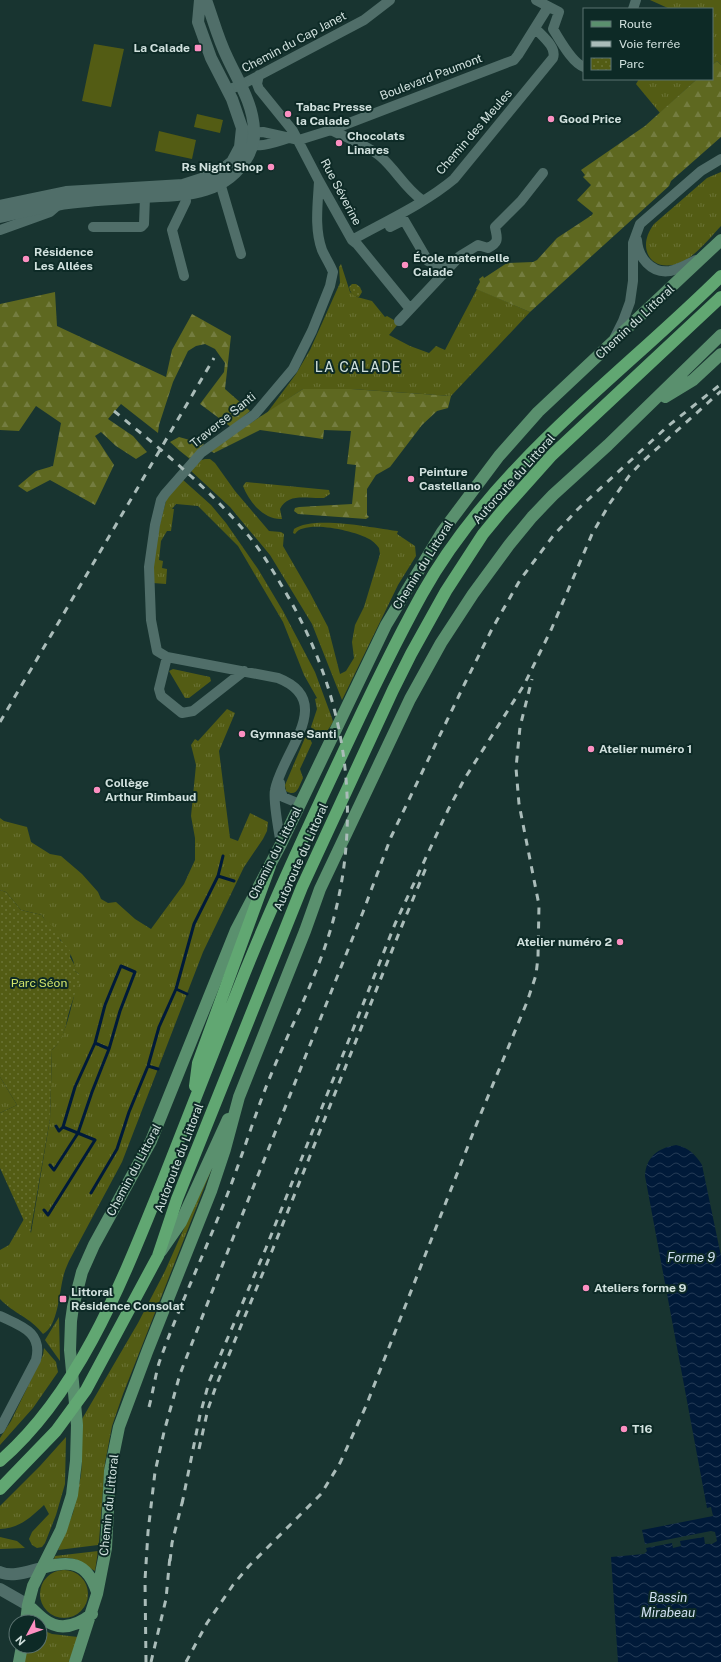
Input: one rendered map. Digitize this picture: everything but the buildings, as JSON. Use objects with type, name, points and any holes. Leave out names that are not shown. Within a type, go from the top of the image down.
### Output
[{"type":"highway","name":"Autoroute du Littoral","points":[[0,1462],[35,1425],[72,1375],[100,1325],[126,1272],[245,972],[292,860],[396,642],[424,589],[470,523],[511,475],[567,418],[721,276]]},
{"type":"highway","name":"Autoroute du Littoral","points":[[0,1489],[56,1431],[86,1390],[158,1256],[177,1199],[302,887],[410,654],[446,591],[483,534],[547,460],[579,428],[721,298]]},
{"type":"highway","points":[[193,1105],[198,1063],[270,866]]},
{"type":"main road","name":"Chemin du Littoral","points":[[42,1568],[61,1530],[72,1495],[76,1461],[77,1425],[70,1350],[73,1307],[79,1282],[94,1245],[151,1141],[233,937],[281,844],[386,625],[442,532],[499,456],[538,412],[721,240]]},
{"type":"main road","points":[[647,408],[721,336]]},
{"type":"main road","points":[[647,408],[693,380],[721,354]]},
{"type":"main road","name":"Chemin du Littoral","points":[[97,1594],[106,1548],[110,1471],[119,1427],[211,1191],[225,1149],[239,1097],[305,931],[320,889],[410,699],[441,643],[487,574],[532,517],[553,495],[647,408]]},
{"type":"main road","points":[[158,1256],[181,1222],[216,1143],[239,1097]]},
{"type":"main road","points":[[27,1614],[34,1586],[42,1568],[65,1563],[80,1567],[88,1573],[93,1580],[97,1594],[92,1614],[75,1662]]},
{"type":"main road","points":[[28,1605],[46,1621],[60,1626],[72,1626],[83,1621],[92,1614]]},
{"type":"street","points":[[200,0],[198,22],[211,58],[228,90],[242,128],[240,147],[232,162],[219,179]]},
{"type":"street","points":[[0,206],[55,200],[145,197],[184,190],[219,179],[238,171],[245,161],[252,146],[254,132],[250,109],[241,85],[226,56],[206,0]]},
{"type":"street","name":"Chemin du Cap Janet","points":[[228,90],[241,85],[364,20],[390,0]]},
{"type":"street","points":[[536,0],[559,12],[553,29],[579,65],[583,67]]},
{"type":"street","name":"Boulevard Paumont","points":[[252,146],[294,139],[331,130],[514,60],[548,7]]},
{"type":"street","name":"Chemin des Meules","points":[[355,242],[454,179],[553,58],[554,54],[552,47],[535,28]]},
{"type":"street","name":"Rue Séverine","points":[[259,75],[257,84],[259,89],[294,131],[294,139],[355,242],[410,309]]},
{"type":"street","points":[[331,130],[379,156],[392,167],[409,190],[422,200]]},
{"type":"street","points":[[242,138],[247,133],[263,132],[294,139]]},
{"type":"street","points":[[242,138],[247,144],[252,146]]},
{"type":"street","points":[[605,349],[617,334],[630,302],[633,281],[633,243],[640,224],[701,171],[721,159]]},
{"type":"street","points":[[399,321],[460,256],[478,245],[488,248],[495,244],[497,241],[496,227],[521,201],[542,173]]},
{"type":"street","points":[[219,179],[242,254]]},
{"type":"street","name":"Traverse Santi","points":[[167,657],[157,651],[151,620],[149,567],[154,525],[159,507],[165,494],[193,462],[209,446],[250,417],[266,403],[293,369],[312,330],[330,286],[333,272],[322,251],[320,240],[317,219],[319,181]]},
{"type":"street","points":[[0,217],[55,200],[66,192],[184,190]]},
{"type":"street","points":[[184,190],[186,201],[172,230],[184,276]]},
{"type":"street","points":[[93,227],[141,227],[144,224],[145,197]]},
{"type":"street","points":[[0,230],[50,212],[55,200]]},
{"type":"street","points":[[355,242],[404,220],[428,261],[436,265],[454,262]]},
{"type":"street","points":[[636,232],[638,248],[643,260],[658,270],[663,271],[675,269],[705,256]]},
{"type":"street","points":[[244,671],[193,711],[182,713],[161,696],[159,690],[167,657],[244,671],[278,678],[288,682],[299,690],[303,699],[304,722],[281,773],[274,793],[281,844]]},
{"type":"street","points":[[281,773],[281,794],[283,797],[300,804]]},
{"type":"street","points":[[0,1316],[28,1330],[37,1342],[38,1351],[36,1360],[0,1429]]},
{"type":"street","points":[[0,1572],[4,1574],[20,1573],[42,1568]]},
{"type":"street","points":[[0,1589],[28,1605]]},
{"type":"green space","points":[[650,0],[721,0],[721,65],[717,61],[713,64],[713,8],[668,8]]},
{"type":"green space","points":[[94,44],[124,49],[111,107],[82,101]]},
{"type":"green space","points":[[717,61],[721,65],[721,137],[671,181],[669,186],[530,312],[476,289],[480,282],[479,279],[483,276],[484,278],[507,263],[533,262],[537,260],[557,238],[592,215],[593,213],[577,200],[591,185],[583,177],[585,175],[581,170],[645,126],[696,80],[713,80],[713,64]]},
{"type":"green space","points":[[638,80],[696,80],[660,113],[636,84]]},
{"type":"green space","points":[[197,114],[223,120],[220,133],[194,127]]},
{"type":"green space","points":[[159,131],[196,140],[192,159],[155,151]]},
{"type":"green space","points":[[721,172],[721,226],[708,241],[682,262],[671,265],[662,265],[655,262],[650,257],[646,242],[654,224],[707,178]]},
{"type":"green space","points":[[341,264],[350,292],[357,297],[372,301],[385,317],[387,316],[399,323],[389,335],[410,346],[429,353],[436,346],[445,350],[477,289],[530,312],[451,396],[351,389],[303,389],[267,413],[296,374],[310,350],[340,283],[339,267]]},
{"type":"green space","points":[[352,284],[356,284],[360,287],[362,292],[359,297],[353,295],[351,292],[349,287]]},
{"type":"green space","points":[[55,292],[57,326],[166,377],[172,350],[192,314],[231,336],[225,389],[250,411],[231,427],[200,404],[224,372],[225,363],[215,349],[205,344],[196,346],[188,351],[173,382],[159,425],[158,433],[121,404],[108,419],[133,436],[147,452],[136,459],[116,446],[101,432],[95,436],[114,465],[95,505],[50,480],[27,492],[18,486],[36,471],[53,466],[61,423],[36,406],[19,431],[0,430],[0,304]]},
{"type":"green space","points":[[303,389],[351,389],[451,396],[448,408],[437,411],[422,425],[390,467],[376,475],[367,489],[367,515],[369,517],[366,519],[298,514],[294,511],[295,508],[299,507],[352,504],[356,465],[347,464],[351,431],[324,430],[323,439],[260,430],[214,453],[209,450]]},
{"type":"green space","points":[[179,437],[204,444],[190,459],[170,442]]},
{"type":"green space","points":[[210,459],[215,463],[235,491],[269,531],[281,532],[284,534],[283,546],[328,627],[340,674],[346,671],[354,658],[352,642],[355,625],[364,607],[380,554],[379,548],[369,539],[352,532],[330,528],[308,527],[295,534],[293,533],[294,529],[303,525],[315,523],[360,525],[398,531],[397,534],[415,546],[416,556],[398,585],[342,700],[312,624],[270,555],[230,507],[190,470],[198,461]]},
{"type":"green space","points":[[182,479],[211,505],[226,523],[258,569],[283,611],[315,672],[332,718],[333,722],[323,738],[318,737],[311,727],[317,709],[315,699],[317,698],[304,675],[283,622],[238,546],[198,506],[176,504],[172,509],[174,509],[171,531],[167,531],[161,541],[159,560],[163,561],[162,568],[167,569],[166,584],[153,583],[152,554],[167,497]]},
{"type":"green space","points":[[246,482],[329,490],[330,494],[324,498],[293,498],[288,500],[280,509],[282,519],[275,519],[263,513],[253,504],[243,486]]},
{"type":"green space","points":[[173,669],[210,677],[211,681],[189,698],[185,698],[169,671]]},
{"type":"green space","points":[[227,709],[235,713],[219,751],[230,838],[238,841],[250,813],[268,822],[267,831],[244,867],[203,952],[122,1162],[69,1261],[63,1276],[55,1317],[48,1330],[43,1334],[33,1323],[0,1299],[0,1250],[9,1245],[24,1219],[31,1233],[50,1119],[52,1050],[62,1036],[66,1026],[79,974],[75,971],[74,963],[67,948],[42,915],[21,910],[6,892],[0,890],[0,818],[4,821],[27,827],[31,842],[50,854],[61,856],[82,874],[98,892],[101,899],[108,903],[116,902],[135,919],[151,929],[184,884],[195,860],[195,838],[191,816],[196,765],[191,745],[195,739],[198,741]]},
{"type":"green space","points":[[307,733],[312,743],[300,769],[303,778],[297,790],[290,793],[286,791],[285,785]]},
{"type":"green space","name":"Parc Séon","points":[[0,890],[6,892],[21,910],[42,915],[44,919],[55,928],[60,940],[71,952],[70,957],[75,966],[75,971],[79,974],[80,979],[63,1034],[59,1043],[52,1050],[50,1119],[30,1234],[0,1168],[0,1113],[17,1105],[0,1077]]},
{"type":"green space","points":[[0,1077],[17,1105],[0,1113]]},
{"type":"green space","points":[[221,1145],[123,1394],[112,1426],[105,1463],[98,1545],[58,1550],[73,1513],[81,1475],[82,1419],[138,1323],[165,1271]]},
{"type":"green space","points":[[59,1317],[60,1361],[45,1340]]},
{"type":"green space","points":[[44,1348],[56,1362],[58,1372],[33,1408],[0,1445],[0,1438],[11,1421],[43,1355]]},
{"type":"green space","points":[[66,1437],[65,1484],[56,1515],[45,1543],[42,1547],[37,1548],[32,1545],[29,1539],[32,1532],[49,1514],[44,1505],[25,1521],[13,1527],[0,1529],[0,1506],[40,1466]]},
{"type":"green space","points":[[0,1537],[17,1541],[25,1548],[0,1549]]},
{"type":"green space","points":[[98,1551],[95,1571],[72,1558],[54,1559],[55,1556]]},
{"type":"green space","points":[[59,1570],[69,1570],[78,1574],[84,1580],[88,1589],[88,1599],[84,1608],[78,1614],[69,1618],[59,1618],[50,1614],[44,1608],[40,1599],[40,1589],[44,1580],[50,1574]]},
{"type":"green space","points":[[48,1632],[78,1637],[69,1662],[24,1662],[26,1654],[48,1654]]},
{"type":"water","points":[[676,1145],[691,1152],[702,1165],[721,1256],[721,1662],[618,1662],[611,1557],[644,1554],[647,1551],[646,1548],[672,1543],[673,1548],[681,1546],[680,1541],[704,1537],[705,1544],[712,1544],[717,1541],[715,1532],[711,1531],[645,1544],[642,1530],[713,1516],[711,1507],[707,1508],[645,1176],[648,1164],[654,1154],[664,1148]]},
{"type":"waterway","points":[[91,1193],[117,1149],[129,1112],[148,1066],[159,1027],[176,989],[194,924],[218,876],[223,856]]},
{"type":"waterway","points":[[218,876],[234,881]]},
{"type":"waterway","points":[[50,1165],[54,1170],[78,1133],[135,972],[121,966],[105,1005],[95,1043],[75,1087],[63,1127],[59,1131],[56,1126]]},
{"type":"waterway","points":[[176,989],[187,994]]},
{"type":"waterway","points":[[95,1043],[109,1049]]},
{"type":"waterway","points":[[148,1066],[158,1069]]},
{"type":"waterway","points":[[44,1210],[48,1215],[95,1140],[63,1127]]},
{"type":"railway","points":[[0,722],[214,358]]},
{"type":"railway","points":[[146,1662],[145,1580],[148,1532],[155,1472],[180,1374],[363,912],[391,837],[492,629],[520,580],[553,536],[578,509],[668,426],[721,384]]},
{"type":"railway","points":[[182,1504],[200,1415],[209,1382],[266,1248],[395,924],[448,810],[465,778],[524,685],[551,630],[592,534],[610,503],[629,476],[641,463],[721,391]]},
{"type":"railway","points":[[114,411],[181,467],[212,496],[248,535],[274,572],[304,627],[321,666],[334,707],[342,749],[347,792],[347,835],[342,878],[333,921],[319,964],[266,1087],[226,1198],[166,1344],[159,1363],[149,1407]]},
{"type":"railway","points":[[186,1662],[207,1623],[233,1585],[249,1566],[321,1494],[340,1463],[366,1406],[477,1123],[527,1002],[536,975],[538,957],[539,905],[519,804],[516,768],[520,727],[532,679]]},
{"type":"railway","points":[[199,1449],[208,1409],[216,1386],[428,863]]},
{"type":"railway","points":[[170,1561],[172,1543],[183,1499]]},
{"type":"railway","points":[[151,1662],[166,1599],[170,1556]]},
{"type":"place","name":"La Calade","points":[[198,48]]},
{"type":"place","name":"Tabac Presse la Calade","points":[[288,114]]},
{"type":"place","name":"Good Price","points":[[551,119]]},
{"type":"place","name":"Chocolats Linares","points":[[339,143]]},
{"type":"place","name":"Rs Night Shop","points":[[271,167]]},
{"type":"place","name":"Résidence Les Allées","points":[[26,259]]},
{"type":"place","name":"École maternelle Calade","points":[[405,265]]},
{"type":"place","name":"Peinture Castellano","points":[[411,479]]},
{"type":"place","name":"Gymnase Santi","points":[[242,734]]},
{"type":"place","name":"Atelier numéro 1","points":[[591,749]]},
{"type":"place","name":"Collège Arthur Rimbaud","points":[[97,790]]},
{"type":"place","name":"Atelier numéro 2","points":[[620,942]]},
{"type":"place","name":"Ateliers forme 9","points":[[586,1288]]},
{"type":"place","name":"Littoral Résidence Consolat","points":[[63,1299]]},
{"type":"place","name":"T16","points":[[624,1429]]},
{"type":"district","name":"LA CALADE","points":[[358,367]]},
{"type":"water label","name":"Forme 9","points":[[691,1257]]},
{"type":"water label","name":"Bassin Mirabeau","points":[[668,1604]]}]
